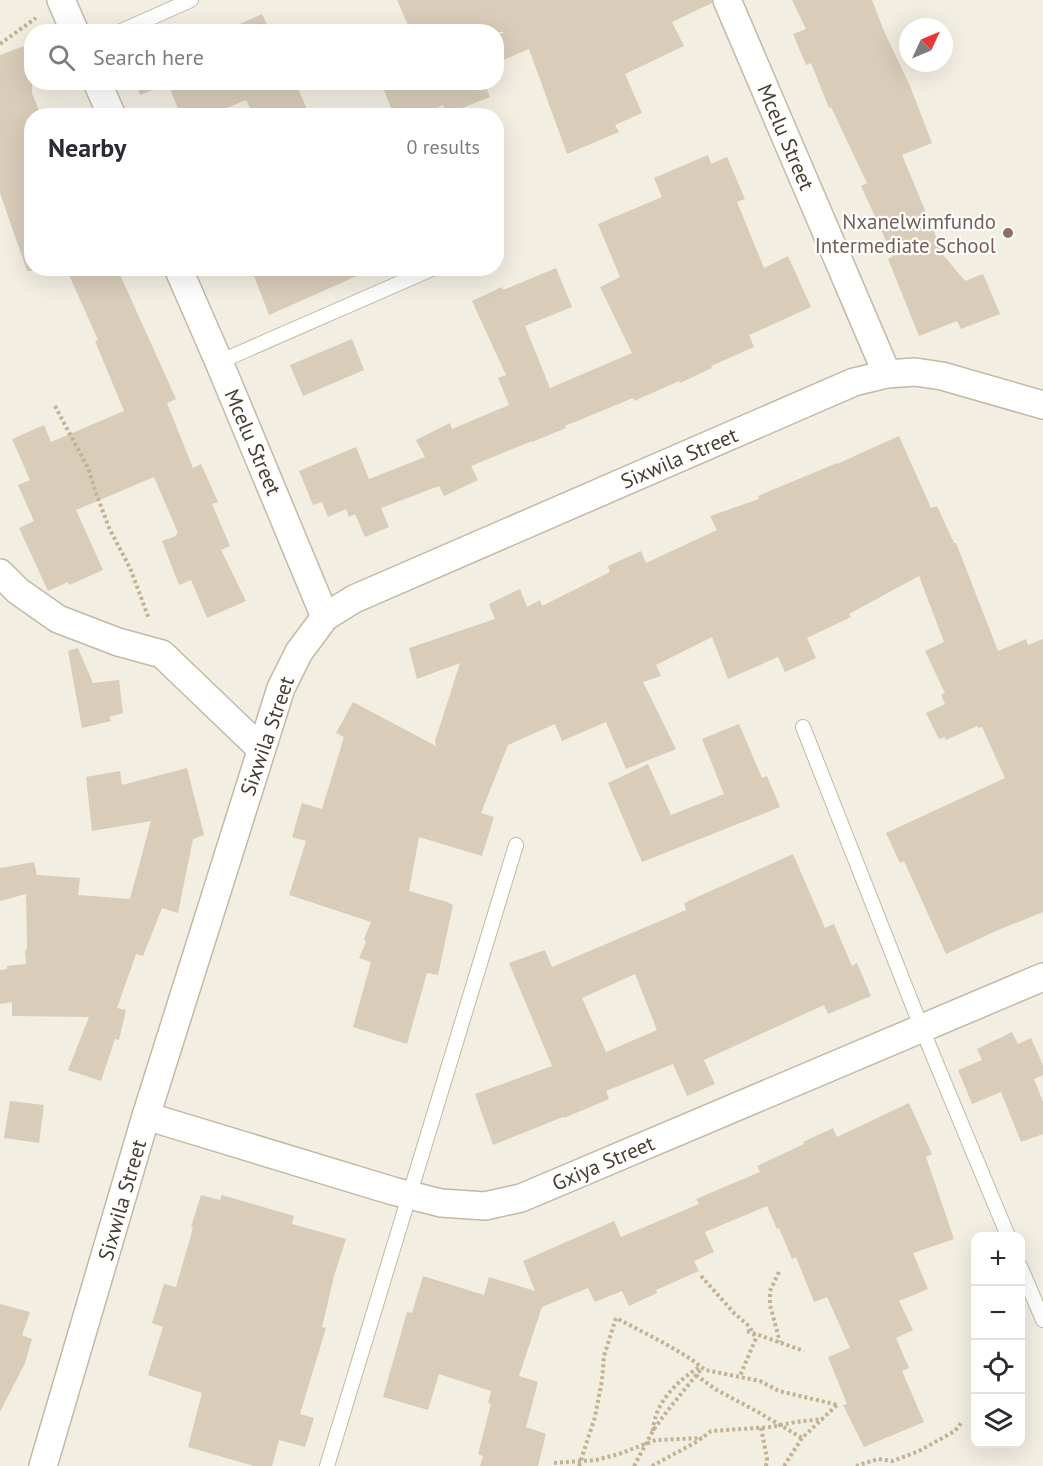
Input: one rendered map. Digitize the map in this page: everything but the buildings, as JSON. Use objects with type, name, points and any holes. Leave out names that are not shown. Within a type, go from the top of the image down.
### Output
[{"type":"street","name":"Mcelu Street","points":[[727,0],[887,374]]},
{"type":"street","points":[[52,6],[68,24]]},
{"type":"street","points":[[101,90],[108,108]]},
{"type":"street","name":"Mcelu Street","points":[[181,276],[325,617]]},
{"type":"street","name":"Sixwila Street","points":[[43,1466],[146,1116],[281,688],[299,652],[325,617],[354,599],[854,382],[887,374],[915,372],[942,376],[1043,405]]},
{"type":"street","points":[[0,573],[18,591],[58,620],[118,642],[162,654],[261,749]]},
{"type":"street","name":"Gxiya Street","points":[[146,1116],[409,1195],[441,1203],[485,1206],[521,1198],[1043,977]]},
{"type":"lane","points":[[137,24],[191,0]]},
{"type":"lane","points":[[219,362],[416,276]]},
{"type":"lane","points":[[803,727],[922,1029],[1006,1232]]},
{"type":"lane","points":[[327,1466],[516,845]]},
{"type":"lane","points":[[1025,1278],[1043,1320]]},
{"type":"path","points":[[27,24],[52,6]]},
{"type":"path","points":[[0,44],[24,26]]},
{"type":"path","points":[[55,406],[88,468],[107,522],[130,568],[162,654]]},
{"type":"path","points":[[779,1272],[770,1291],[770,1305],[780,1342]]},
{"type":"path","points":[[701,1276],[734,1313],[749,1326],[756,1338],[740,1376]]},
{"type":"path","points":[[580,1463],[595,1417],[604,1356],[616,1318],[664,1342],[705,1370],[760,1381],[779,1391],[838,1405],[802,1438],[784,1466]]},
{"type":"path","points":[[747,1331],[804,1350]]},
{"type":"path","points":[[634,1466],[653,1431],[701,1367]]},
{"type":"path","points":[[653,1431],[654,1419],[662,1402],[684,1379],[701,1367]]},
{"type":"path","points":[[696,1375],[715,1389],[802,1438]]},
{"type":"path","points":[[652,1466],[680,1452],[711,1431],[780,1426],[823,1419]]},
{"type":"path","points":[[856,1466],[878,1459],[893,1461],[919,1451],[955,1431],[961,1423]]},
{"type":"path","points":[[761,1428],[767,1458],[766,1466]]},
{"type":"path","points":[[554,1463],[580,1463],[596,1460],[656,1440],[702,1438]]},
{"type":"place","name":"Nxanelwimfundo Intermediate School","points":[[1008,233]]}]
